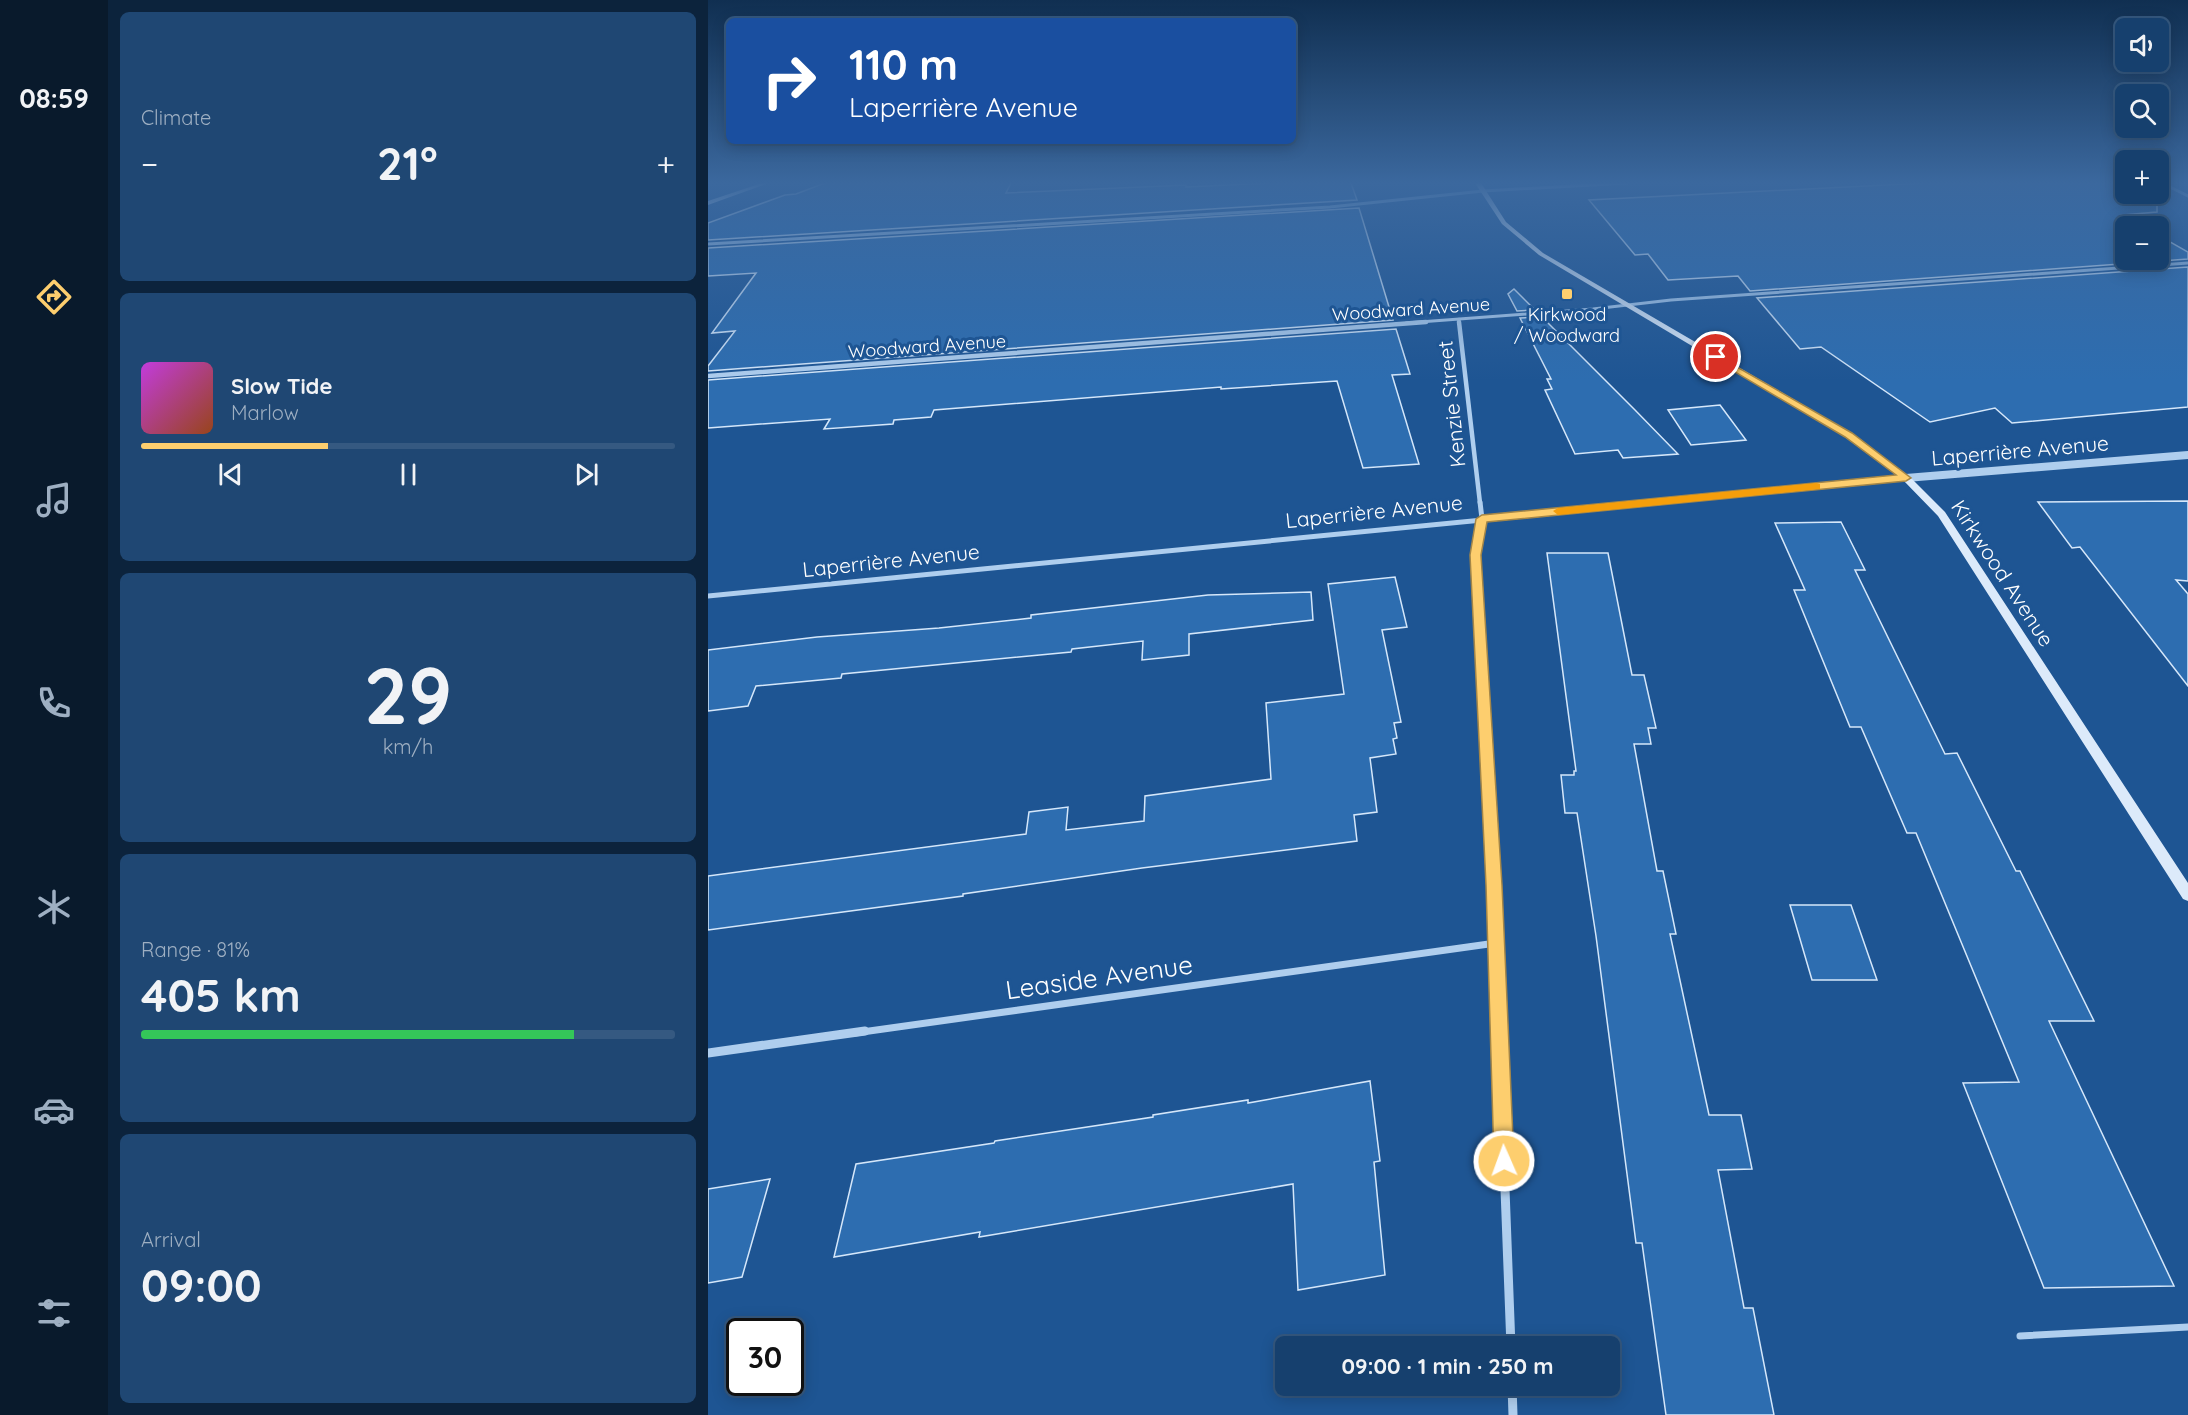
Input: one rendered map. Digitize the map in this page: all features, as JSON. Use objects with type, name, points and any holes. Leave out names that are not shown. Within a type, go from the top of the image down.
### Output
[{"type":"main road","name":"Kirkwood Avenue","points":[[1535,249],[1568,272],[1848,435],[1906,478],[1942,514],[2188,895]]},
{"type":"street","name":"Woodward Avenue","points":[[708,376],[1519,315],[1737,295],[2188,263]]},
{"type":"street","name":"Kenzie Street","points":[[1459,319],[1482,519],[1476,555],[1496,944],[1511,1336]]},
{"type":"street","name":"Laperrière Avenue","points":[[708,596],[1906,478],[2188,455]]},
{"type":"street","name":"Leaside Avenue","points":[[708,1053],[1496,944]]},
{"type":"street","points":[[1512,1396],[1513,1415]]},
{"type":"lane","points":[[2020,1336],[2188,1327]]},
{"type":"building","points":[[708,249],[1371,249],[1393,320],[708,371],[708,366],[735,331],[712,333],[756,273],[708,276]]},
{"type":"building","points":[[1630,249],[2115,249],[2115,264],[1750,291],[1738,276],[1668,280],[1648,254],[1635,255]]},
{"type":"building","points":[[2169,249],[2183,249],[2188,252],[2188,259],[2169,260]]},
{"type":"building","points":[[2188,267],[2188,407],[2012,423],[1995,408],[1930,422],[1821,347],[1800,349],[1757,298],[2169,270]]},
{"type":"building","points":[[1514,289],[1535,310],[1517,311],[1508,294]]},
{"type":"building","points":[[1542,317],[1678,454],[1623,458],[1618,450],[1575,454],[1545,390],[1552,389],[1547,379],[1551,379],[1520,318]]},
{"type":"building","points":[[1396,329],[1410,374],[1392,375],[1419,464],[1363,468],[1337,381],[1221,389],[1221,387],[934,410],[931,417],[894,420],[893,424],[824,429],[830,419],[708,428],[708,380]]},
{"type":"building","points":[[1720,405],[1746,440],[1691,445],[1668,410]]},
{"type":"building","points":[[2188,501],[2188,581],[2176,580],[2188,594],[2188,686],[2080,547],[2072,548],[2038,502]]},
{"type":"building","points":[[1841,522],[1865,570],[1855,570],[1945,754],[1957,753],[2016,871],[2020,871],[2094,1021],[2049,1021],[2174,1286],[2044,1288],[1963,1083],[2019,1082],[1916,833],[1907,833],[1861,727],[1850,727],[1794,590],[1805,590],[1775,523]]},
{"type":"building","points":[[1547,553],[1608,553],[1632,675],[1644,675],[1656,728],[1648,728],[1651,744],[1634,744],[1657,871],[1663,871],[1676,934],[1670,934],[1709,1115],[1741,1115],[1752,1169],[1718,1170],[1744,1308],[1753,1308],[1774,1415],[1666,1415],[1642,1243],[1636,1243],[1596,936],[1577,813],[1565,813],[1561,775],[1574,775],[1576,771]]},
{"type":"building","points":[[1395,577],[1407,627],[1382,630],[1401,722],[1394,723],[1397,738],[1393,739],[1396,754],[1370,758],[1377,812],[1354,815],[1357,841],[1142,868],[963,894],[963,896],[708,930],[708,876],[1026,834],[1029,812],[1068,807],[1066,830],[1144,821],[1145,796],[1271,779],[1266,703],[1344,694],[1328,584]]},
{"type":"building","points":[[1311,592],[1313,620],[1189,634],[1189,655],[1142,660],[1143,641],[1072,649],[1071,652],[842,674],[841,678],[756,686],[748,706],[708,711],[708,650],[817,637],[939,628],[1031,618],[1031,615],[1208,595]]},
{"type":"building","points":[[1790,905],[1851,905],[1877,980],[1812,980]]},
{"type":"building","points":[[1370,1081],[1380,1161],[1374,1162],[1385,1275],[1298,1290],[1293,1184],[979,1237],[980,1232],[834,1257],[856,1164],[1248,1100],[1248,1103]]},
{"type":"building","points":[[770,1179],[742,1277],[708,1283],[708,1189]]},
{"type":"slow traffic","points":[[1558,511],[1816,486]]},
{"type":"place","name":"Kirkwood / Woodward","points":[[1567,294]]},
{"type":"route","points":[[1504,1161],[1494,885],[1476,555],[1482,519],[1906,478],[1878,455],[1848,435],[1716,357]]}]
